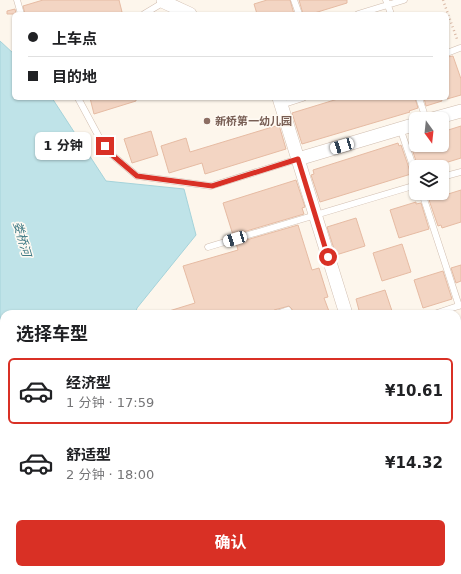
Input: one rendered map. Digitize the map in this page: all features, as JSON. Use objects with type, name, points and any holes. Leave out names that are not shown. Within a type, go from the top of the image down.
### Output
[{"type":"street","points":[[163,1],[186,12]]},
{"type":"street","points":[[280,101],[345,310]]},
{"type":"street","points":[[449,114],[461,110]]},
{"type":"street","points":[[298,159],[409,126]]},
{"type":"lane","points":[[17,0],[20,12]]},
{"type":"lane","points":[[294,0],[298,12]]},
{"type":"lane","points":[[363,12],[387,3],[404,0]]},
{"type":"lane","points":[[147,12],[163,1]]},
{"type":"lane","points":[[449,51],[460,48]]},
{"type":"lane","points":[[79,100],[99,137],[111,154],[137,176],[212,186],[298,159]]},
{"type":"lane","points":[[420,100],[424,112]]},
{"type":"lane","points":[[400,128],[411,160]]},
{"type":"lane","points":[[449,175],[461,172]]},
{"type":"lane","points":[[208,247],[409,187]]},
{"type":"lane","points":[[424,200],[460,305],[446,310]]},
{"type":"path","points":[[443,0],[447,12]]},
{"type":"path","points":[[449,17],[460,48]]},
{"type":"water","name":"娄桥河","points":[[0,41],[12,52],[12,100],[53,100],[106,181],[184,189],[196,235],[136,310],[0,310]]},
{"type":"building","points":[[43,0],[119,0],[122,12],[24,12],[23,6]]},
{"type":"building","points":[[267,0],[290,0],[293,12],[256,12],[254,4]]},
{"type":"building","points":[[299,0],[347,0],[347,3],[318,12],[302,12]]},
{"type":"building","points":[[15,9],[16,12],[7,14],[7,11]]},
{"type":"building","points":[[453,56],[461,79],[461,95],[449,98],[449,57]]},
{"type":"building","points":[[90,100],[136,100],[136,101],[94,114]]},
{"type":"building","points":[[334,100],[416,100],[418,108],[409,111],[410,112],[302,144],[292,113]]},
{"type":"building","points":[[424,100],[442,100],[442,101],[426,106]]},
{"type":"building","points":[[279,125],[286,149],[205,174],[202,163],[169,173],[161,146],[186,138],[190,152]]},
{"type":"building","points":[[461,126],[461,158],[449,162],[449,160],[416,160],[413,152],[449,152],[449,130]]},
{"type":"building","points":[[151,131],[158,155],[132,163],[124,139]]},
{"type":"building","points":[[398,143],[399,146],[401,145],[409,168],[409,175],[320,202],[311,175],[314,174],[313,170]]},
{"type":"building","points":[[296,180],[305,207],[302,208],[304,214],[233,235],[223,203]]},
{"type":"building","points":[[461,190],[461,222],[442,228],[441,225],[438,226],[429,200],[449,200],[449,194]]},
{"type":"building","points":[[416,202],[416,204],[421,203],[429,229],[399,238],[390,210]]},
{"type":"building","points":[[356,218],[365,246],[336,255],[327,227]]},
{"type":"building","points":[[298,225],[312,270],[319,268],[328,297],[324,298],[328,310],[292,310],[289,306],[274,310],[172,310],[195,303],[183,266],[238,250],[236,243]]},
{"type":"building","points":[[402,244],[411,272],[382,281],[373,253]]},
{"type":"building","points":[[461,265],[461,281],[456,283],[451,268]]},
{"type":"building","points":[[443,271],[452,299],[423,308],[414,280]]},
{"type":"building","points":[[385,290],[392,310],[359,310],[356,299]]},
{"type":"place","name":"新桥第一幼儿园","points":[[207,121]]},
{"type":"route","points":[[105,146],[111,154],[137,176],[212,186],[298,159],[328,257]]}]
